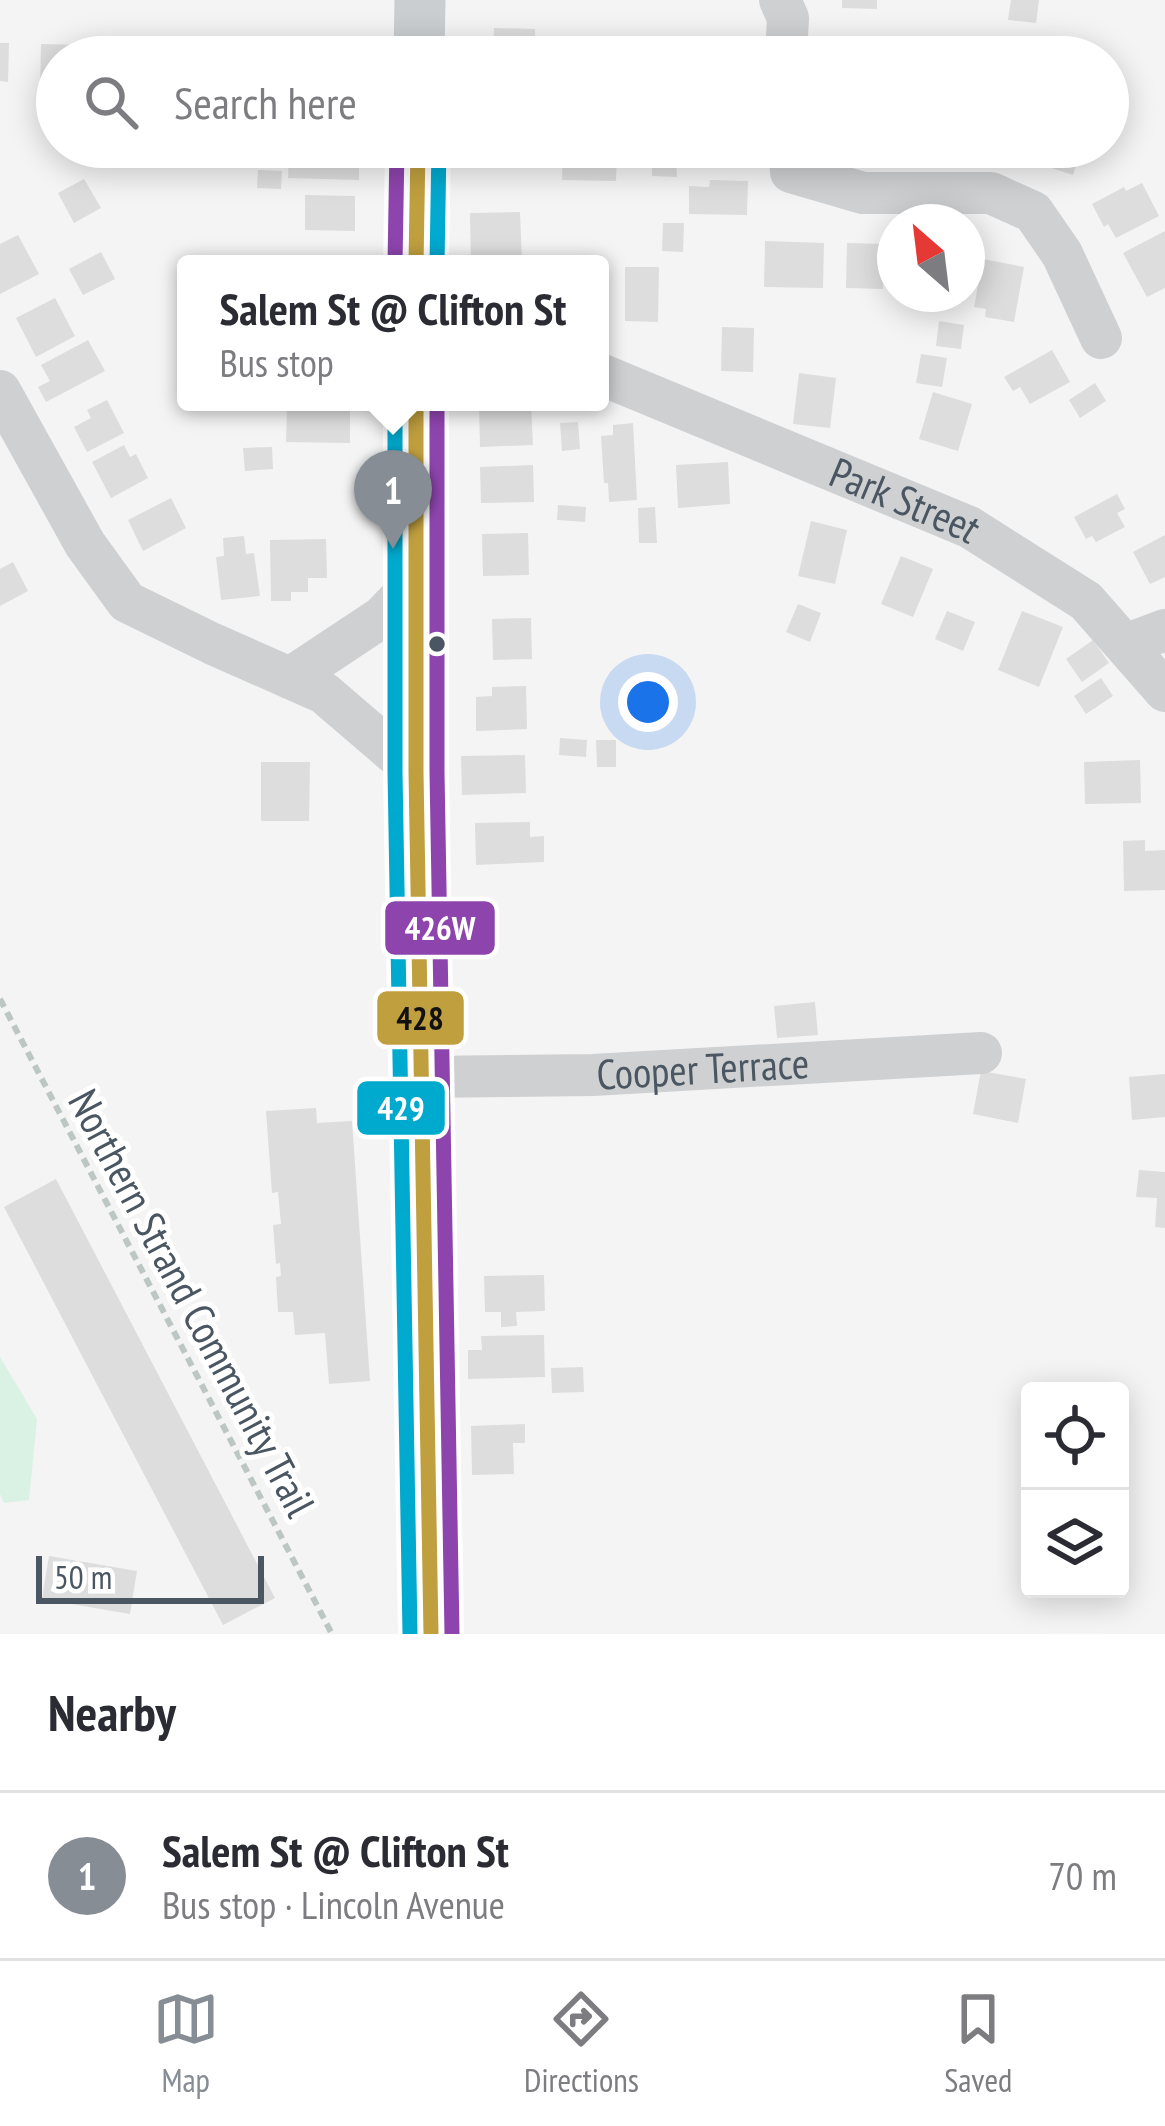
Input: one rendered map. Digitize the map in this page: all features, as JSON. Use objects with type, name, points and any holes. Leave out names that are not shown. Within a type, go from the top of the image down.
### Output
[{"type":"main road","points":[[419,36],[420,0]]},
{"type":"main road","points":[[416,255],[418,168]]},
{"type":"main road","points":[[416,411],[416,772],[431,1634]]},
{"type":"street","points":[[780,0],[788,18],[787,36]]},
{"type":"street","points":[[791,168],[791,172],[863,193],[991,193],[1033,212],[1062,254],[1101,338]]},
{"type":"street","name":"Park Street","points":[[609,378],[969,526],[1086,601],[1165,691]]},
{"type":"street","points":[[0,391],[85,544],[127,602],[324,693],[416,772]]},
{"type":"street","points":[[290,678],[382,617],[416,582]]},
{"type":"street","points":[[1125,645],[1165,630]]},
{"type":"street","name":"Cooper Terrace","points":[[421,1077],[593,1075],[981,1053]]},
{"type":"path","name":"Northern Strand Community Trail","points":[[0,999],[332,1634]]},
{"type":"green space","points":[[0,1357],[37,1419],[29,1500],[4,1503],[0,1494]]},
{"type":"building","points":[[842,0],[877,0],[877,9],[842,8]]},
{"type":"building","points":[[1011,0],[1039,0],[1036,23],[1008,20]]},
{"type":"building","points":[[494,28],[535,29],[535,36],[494,36]]},
{"type":"building","points":[[0,43],[9,43],[8,82],[0,81]]},
{"type":"building","points":[[288,168],[359,168],[359,180],[288,178]]},
{"type":"building","points":[[562,168],[616,168],[616,181],[562,180]]},
{"type":"building","points":[[652,168],[677,168],[677,177],[652,176]]},
{"type":"building","points":[[258,170],[282,171],[281,189],[257,188]]},
{"type":"building","points":[[84,179],[101,208],[74,223],[58,193]]},
{"type":"building","points":[[710,180],[748,181],[747,215],[689,214],[689,186],[709,187]]},
{"type":"building","points":[[1142,183],[1159,216],[1116,238],[1092,204]]},
{"type":"building","points":[[305,195],[355,196],[355,231],[305,230]]},
{"type":"building","points":[[520,212],[522,255],[471,255],[470,213]]},
{"type":"building","points":[[663,223],[684,223],[683,252],[662,251]]},
{"type":"building","points":[[1165,231],[1165,288],[1147,297],[1123,253]]},
{"type":"building","points":[[18,235],[39,274],[0,294],[0,244]]},
{"type":"building","points":[[765,241],[824,243],[823,288],[764,287]]},
{"type":"building","points":[[847,243],[877,244],[877,289],[846,288]]},
{"type":"building","points":[[101,252],[115,279],[83,295],[69,269]]},
{"type":"building","points":[[985,259],[1024,267],[1014,322],[985,317]]},
{"type":"building","points":[[625,267],[659,267],[658,322],[625,321]]},
{"type":"building","points":[[55,298],[75,336],[36,357],[16,318]]},
{"type":"building","points":[[939,321],[964,325],[961,349],[936,346]]},
{"type":"building","points":[[722,327],[754,328],[753,372],[721,371]]},
{"type":"building","points":[[88,340],[105,371],[46,402],[38,387],[50,381],[41,365]]},
{"type":"building","points":[[1052,350],[1070,382],[1030,404],[1020,387],[1013,391],[1004,377]]},
{"type":"building","points":[[921,354],[947,358],[942,387],[916,383]]},
{"type":"building","points":[[799,373],[836,378],[830,428],[793,424]]},
{"type":"building","points":[[1095,383],[1106,401],[1080,418],[1069,400]]},
{"type":"building","points":[[933,392],[972,404],[958,451],[919,439]]},
{"type":"building","points":[[107,400],[124,433],[87,452],[74,427],[91,418],[87,410]]},
{"type":"building","points":[[287,411],[350,411],[350,443],[286,442]]},
{"type":"building","points":[[479,411],[531,411],[533,445],[480,447]]},
{"type":"building","points":[[578,422],[580,449],[562,451],[560,423]]},
{"type":"building","points":[[633,423],[637,500],[609,502],[601,436],[613,435],[613,425]]},
{"type":"building","points":[[124,445],[130,457],[136,454],[148,478],[111,498],[92,462]]},
{"type":"building","points":[[272,447],[273,469],[245,471],[243,448]]},
{"type":"building","points":[[728,462],[730,504],[678,508],[676,465]]},
{"type":"building","points":[[533,465],[534,502],[481,503],[480,467]]},
{"type":"building","points":[[1117,494],[1125,509],[1117,513],[1125,527],[1096,542],[1092,536],[1086,539],[1074,517]]},
{"type":"building","points":[[171,498],[186,528],[143,551],[128,520]]},
{"type":"building","points":[[558,505],[586,507],[585,522],[557,520]]},
{"type":"building","points":[[655,507],[657,543],[639,543],[638,508]]},
{"type":"building","points":[[811,521],[847,530],[835,584],[798,576]]},
{"type":"building","points":[[528,533],[529,575],[483,576],[482,534]]},
{"type":"building","points":[[1165,535],[1165,577],[1150,584],[1133,552]]},
{"type":"building","points":[[244,536],[246,554],[254,553],[260,596],[221,600],[216,557],[224,556],[223,538]]},
{"type":"building","points":[[326,539],[327,578],[308,578],[308,592],[291,592],[291,601],[271,601],[270,540]]},
{"type":"building","points":[[901,556],[933,569],[913,617],[881,604]]},
{"type":"building","points":[[13,562],[28,591],[0,606],[0,569]]},
{"type":"building","points":[[798,604],[821,613],[810,642],[786,632]]},
{"type":"building","points":[[947,611],[975,622],[963,651],[935,639]]},
{"type":"building","points":[[1022,611],[1063,627],[1039,687],[998,670]]},
{"type":"building","points":[[531,618],[532,659],[493,660],[492,619]]},
{"type":"building","points":[[1093,640],[1109,663],[1082,682],[1066,659]]},
{"type":"building","points":[[1101,678],[1113,696],[1086,714],[1074,696]]},
{"type":"building","points":[[526,686],[527,729],[476,731],[476,697],[492,696],[492,687]]},
{"type":"building","points":[[560,738],[587,740],[586,757],[559,755]]},
{"type":"building","points":[[596,740],[616,740],[616,767],[597,767]]},
{"type":"building","points":[[525,755],[526,793],[462,795],[461,756]]},
{"type":"building","points":[[1140,760],[1141,803],[1085,804],[1084,762]]},
{"type":"building","points":[[261,762],[310,762],[309,821],[261,821]]},
{"type":"building","points":[[530,822],[530,837],[544,836],[544,862],[476,865],[475,823]]},
{"type":"building","points":[[1145,840],[1145,851],[1165,850],[1165,890],[1124,891],[1123,841]]},
{"type":"building","points":[[815,1002],[818,1035],[777,1038],[774,1006]]},
{"type":"building","points":[[981,1071],[1026,1079],[1018,1123],[973,1114]]},
{"type":"building","points":[[1165,1074],[1165,1117],[1132,1120],[1129,1077]]},
{"type":"building","points":[[316,1108],[317,1123],[352,1121],[370,1381],[329,1384],[325,1333],[295,1335],[293,1312],[278,1312],[276,1277],[281,1276],[273,1225],[281,1224],[278,1192],[272,1193],[266,1111]]},
{"type":"building","points":[[1139,1170],[1165,1172],[1165,1228],[1155,1227],[1157,1198],[1136,1197]]},
{"type":"building","points":[[56,1179],[275,1598],[223,1625],[4,1207]]},
{"type":"building","points":[[544,1275],[545,1311],[516,1312],[517,1326],[501,1327],[501,1312],[485,1312],[484,1276]]},
{"type":"building","points":[[544,1335],[545,1377],[468,1379],[468,1350],[482,1350],[481,1336]]},
{"type":"building","points":[[583,1367],[584,1392],[552,1393],[551,1368]]},
{"type":"building","points":[[525,1424],[525,1443],[513,1443],[514,1474],[472,1475],[471,1426]]},
{"type":"building","points":[[49,1556],[137,1571],[130,1614],[42,1599]]},
{"type":"transit line","name":"426W","points":[[395,255],[397,168]]},
{"type":"transit line","name":"428","points":[[416,255],[418,168]]},
{"type":"transit line","name":"429","points":[[437,255],[439,168]]},
{"type":"transit line","name":"429","points":[[395,411],[395,772],[410,1634]]},
{"type":"transit line","name":"428","points":[[416,411],[416,772],[431,1634]]},
{"type":"transit line","name":"426W","points":[[437,411],[437,772],[452,1634]]},
{"type":"place","name":"Salem St @ Clifton St","points":[[393,549]]}]
